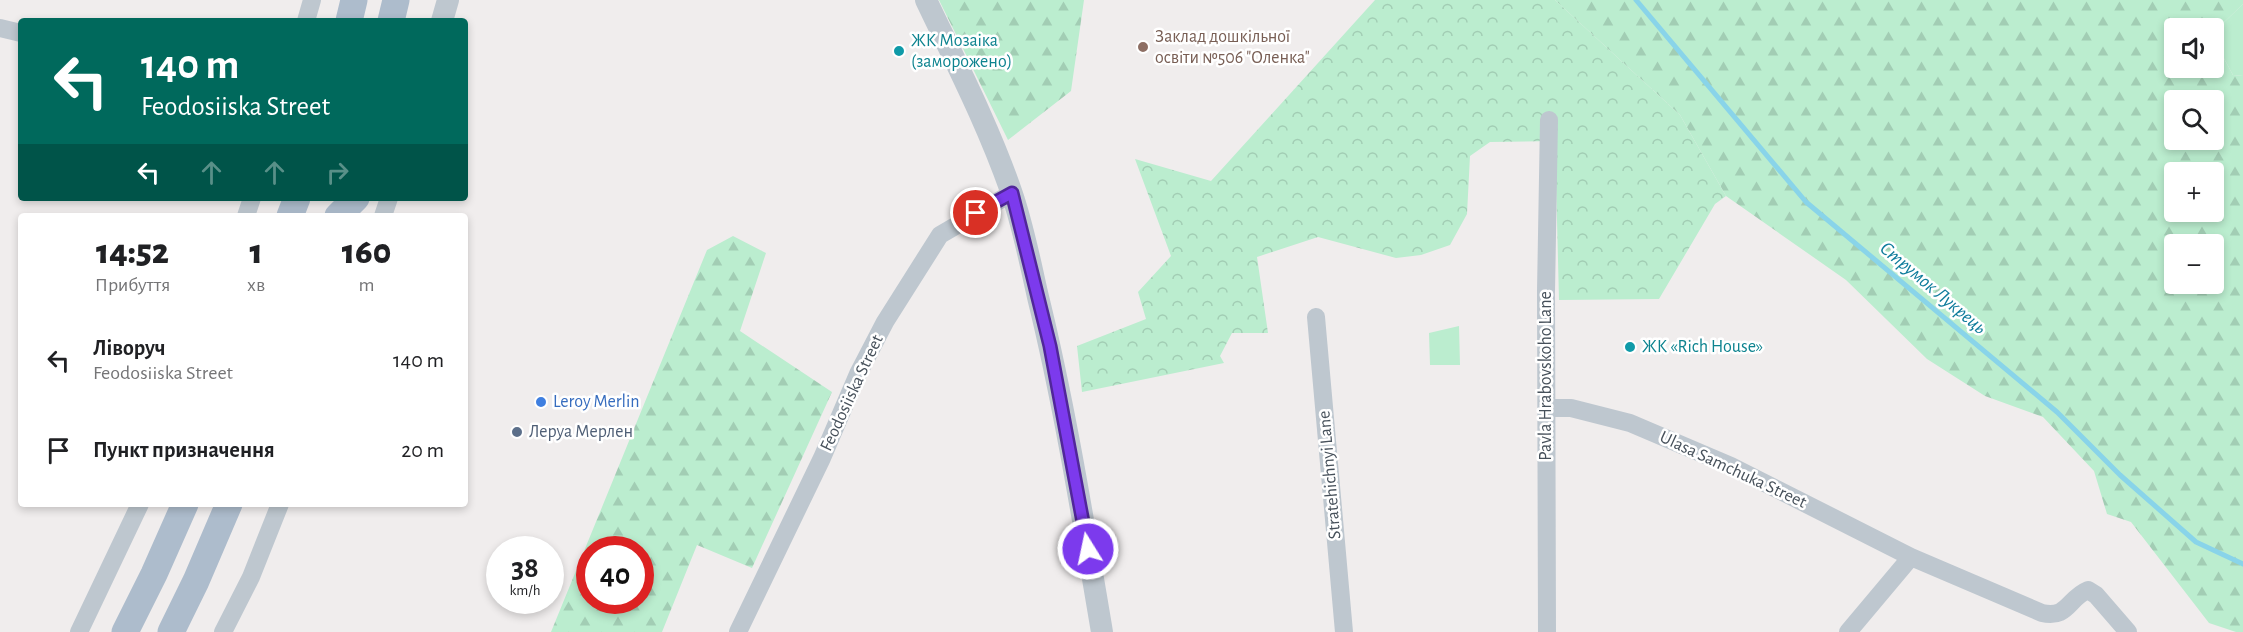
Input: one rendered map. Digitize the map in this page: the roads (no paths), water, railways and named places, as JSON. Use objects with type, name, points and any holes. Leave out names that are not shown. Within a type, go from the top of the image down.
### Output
[{"type":"main road","points":[[350,18],[354,0]]},
{"type":"main road","points":[[392,18],[396,0]]},
{"type":"main road","points":[[340,213],[353,201]]},
{"type":"main road","points":[[125,632],[184,507]]},
{"type":"main road","points":[[171,632],[228,507]]},
{"type":"street","points":[[307,18],[312,0]]},
{"type":"street","points":[[443,18],[448,0]]},
{"type":"street","points":[[926,0],[974,100],[1012,193],[1050,346],[1102,632]]},
{"type":"street","points":[[0,28],[18,32]]},
{"type":"street","name":"Pavla Hrabovskoho Lane","points":[[1547,632],[1546,292],[1549,120]]},
{"type":"street","name":"Feodosiiska Street","points":[[738,632],[822,458],[858,374],[885,322],[940,235],[1012,193]]},
{"type":"street","name":"Stratehichnyi Lane","points":[[1316,317],[1344,632]]},
{"type":"street","name":"Ulasa Samchuka Street","points":[[1547,408],[1571,408],[1630,423],[1731,466],[1911,557],[2042,614],[2053,616],[2060,613],[2088,590],[2096,595],[2128,632]]},
{"type":"street","points":[[79,632],[139,507]]},
{"type":"street","points":[[223,632],[250,577],[279,507]]},
{"type":"street","points":[[1848,632],[1911,557]]},
{"type":"waterway","name":"Струмок Лукрець","points":[[1636,0],[1806,202],[2057,412],[2120,475],[2196,542],[2243,564]]},
{"type":"place","name":"Заклад дошкільної освіти №506 \"Оленка\"","points":[[1143,47]]},
{"type":"place","name":"ЖК Мозаіка (заморожено)","points":[[899,51]]},
{"type":"place","name":"ЖК «Rich House»","points":[[1630,347]]},
{"type":"place","name":"Leroy Merlin","points":[[541,402]]},
{"type":"place","name":"Леруа Мерлен","points":[[517,432]]}]
